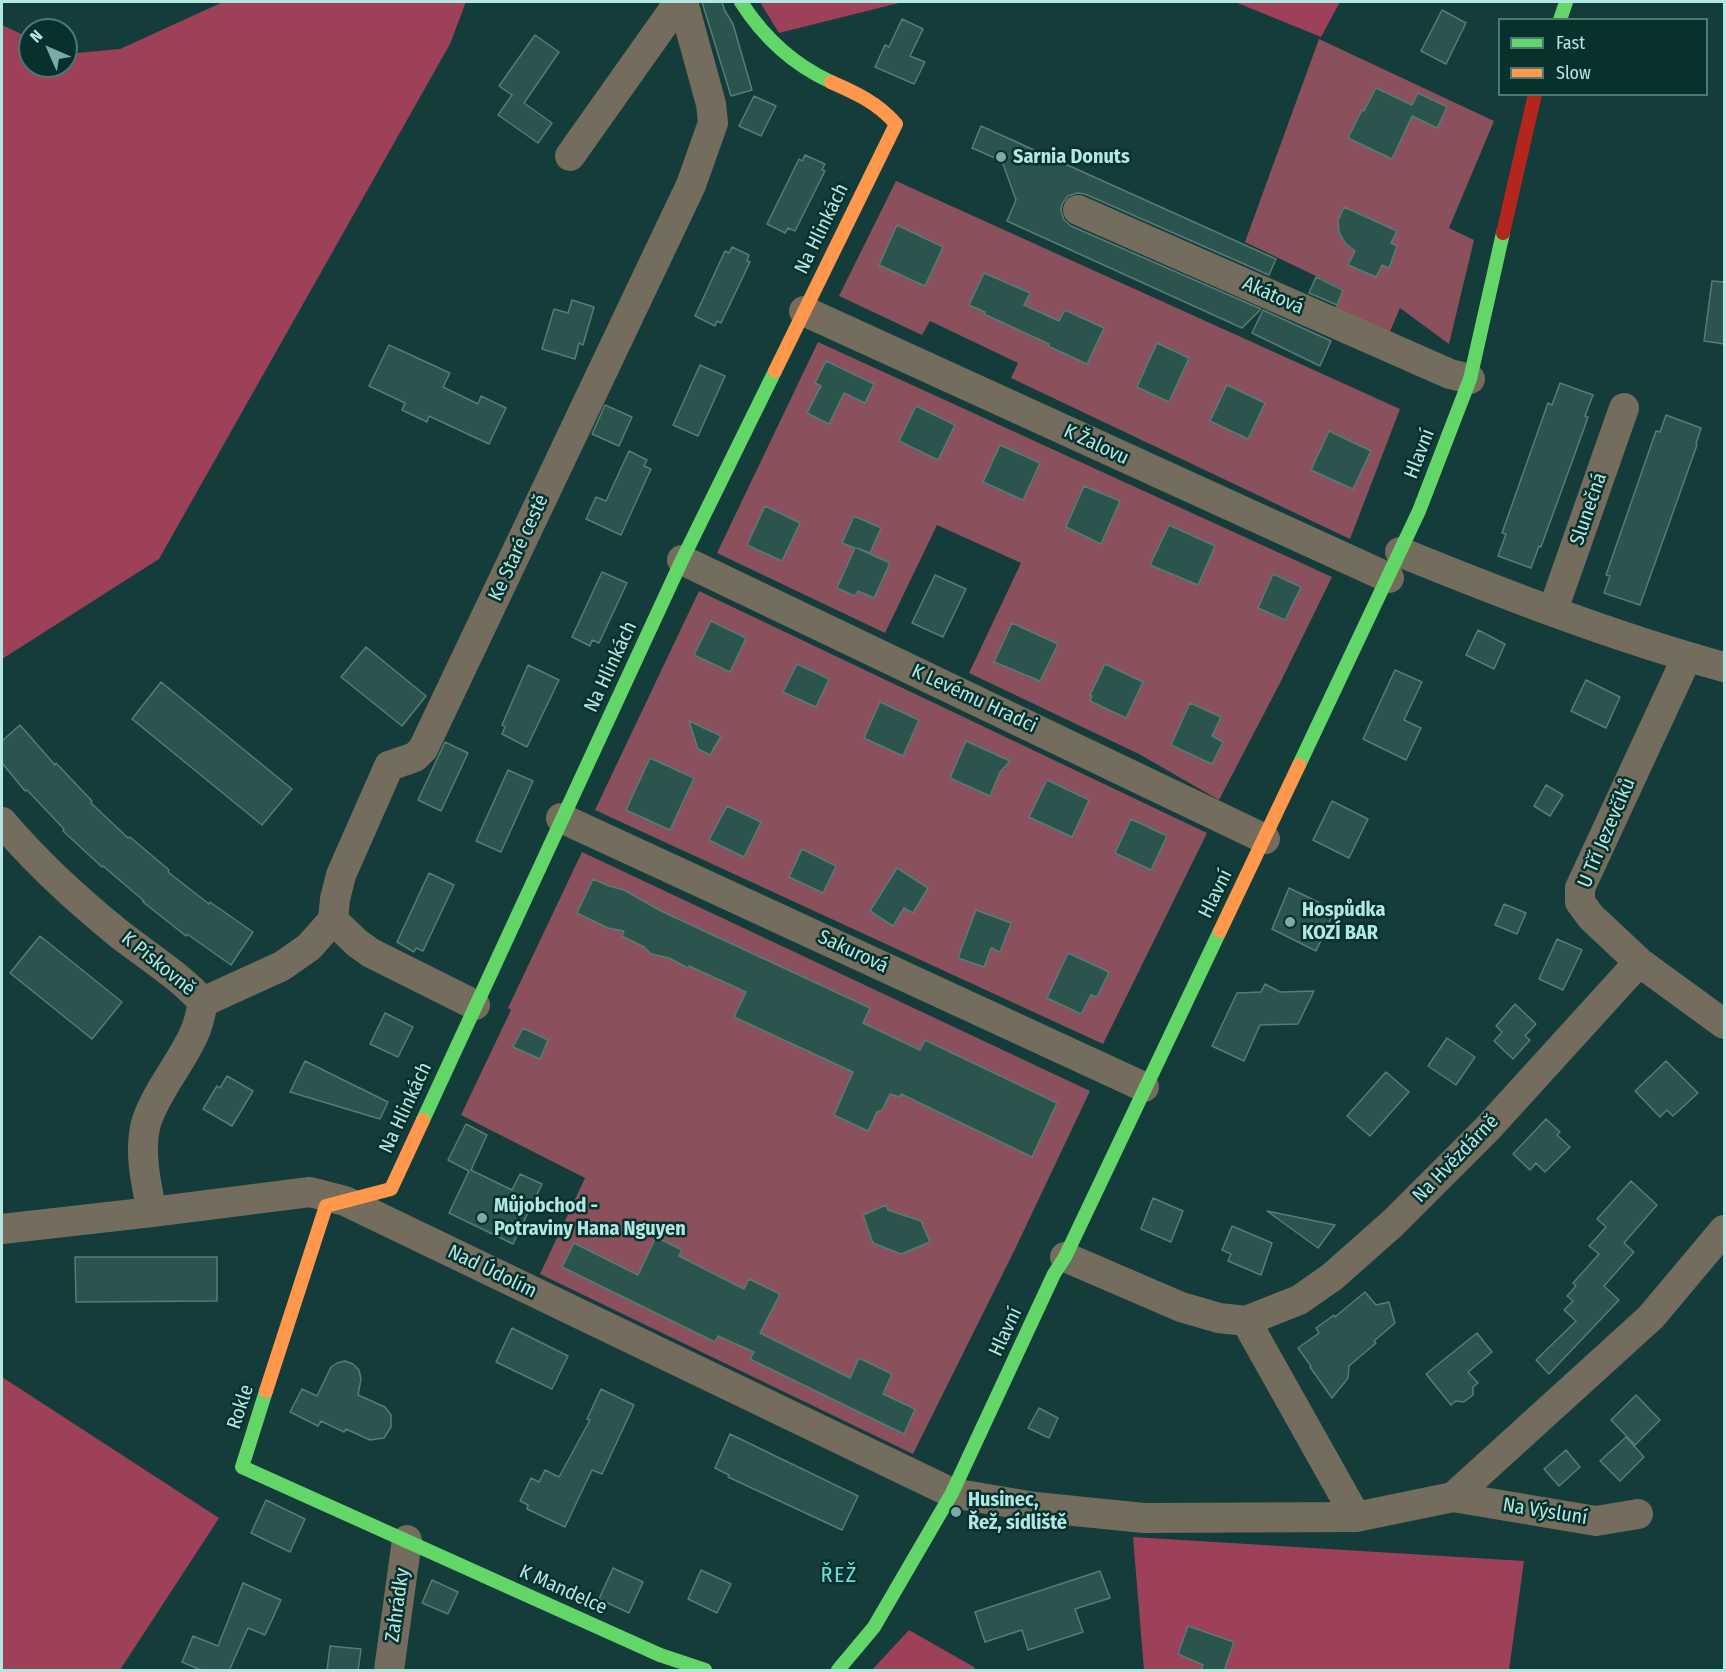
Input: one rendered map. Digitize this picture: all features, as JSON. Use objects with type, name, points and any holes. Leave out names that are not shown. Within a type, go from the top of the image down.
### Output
[{"type":"street","points":[[570,156],[681,2]]},
{"type":"street","name":"Ke Staré cestě","points":[[333,920],[335,898],[341,875],[381,781],[389,766],[415,757],[423,749],[691,185],[713,123],[711,104],[681,2]]},
{"type":"street","name":"Na Hlinkách","points":[[345,1201],[391,1189],[682,560],[896,124],[874,101],[809,71],[778,50],[749,16],[741,2]]},
{"type":"street","points":[[1561,18],[1566,2]]},
{"type":"street","name":"Hlavní","points":[[838,1671],[874,1627],[952,1493],[1054,1274],[1065,1257],[1144,1087],[1265,839],[1419,511],[1470,379],[1535,96]]},
{"type":"street","name":"Akátová","points":[[1078,210],[1450,374],[1470,379]]},
{"type":"street","name":"K Žalovu","points":[[804,311],[1395,565]]},
{"type":"street","name":"Slunečná","points":[[1553,610],[1624,408]]},
{"type":"street","name":"K Levému Hradci","points":[[682,560],[1265,839]]},
{"type":"street","points":[[1395,565],[1553,610],[1687,657],[1725,667]]},
{"type":"street","name":"U Tří Jezevčíků","points":[[1687,657],[1580,888],[1580,902],[1591,917],[1639,962],[1725,1024]]},
{"type":"street","name":"Sakurová","points":[[561,818],[1144,1087]]},
{"type":"street","name":"K Pískovně","points":[[2,822],[61,885],[119,933],[188,985],[204,1002],[195,1032],[154,1103],[147,1121],[144,1144],[146,1184],[152,1212]]},
{"type":"street","points":[[204,1002],[282,966],[309,947],[333,920],[371,953],[475,1005]]},
{"type":"street","name":"Na Hvězdárně","points":[[1246,1322],[1299,1300],[1332,1276],[1393,1223],[1488,1128],[1639,962]]},
{"type":"street","name":"Nad Údolím","points":[[2,1229],[310,1192],[345,1201],[952,1493]]},
{"type":"street","name":"Rokle","points":[[345,1201],[326,1206],[243,1467],[407,1540]]},
{"type":"street","points":[[952,1493],[1035,1508],[1144,1518],[1356,1517],[1453,1497],[1651,1317],[1725,1230]]},
{"type":"street","points":[[1065,1257],[1181,1306],[1219,1318],[1246,1322],[1356,1517]]},
{"type":"street","name":"Na Výsluní","points":[[1453,1497],[1596,1521],[1638,1514]]},
{"type":"street","name":"Zahrádky","points":[[389,1671],[407,1540]]},
{"type":"street","name":"K Mandelce","points":[[407,1540],[660,1655],[705,1671]]},
{"type":"shaded area","points":[[223,2],[466,2],[450,44],[159,559],[2,659],[2,25],[18,32],[18,78],[78,78],[78,53],[120,49]]},
{"type":"shaded area","points":[[760,2],[903,2],[779,33]]},
{"type":"shaded area","points":[[1235,2],[1340,2],[1321,37]]},
{"type":"shaded area","points":[[1319,39],[1494,121],[1449,228],[1474,240],[1449,344],[1400,308],[1388,336],[1333,312],[1343,289],[1245,242]]},
{"type":"shaded area","points":[[896,181],[1400,409],[1350,539],[1011,378],[1018,363],[930,321],[922,335],[839,296]]},
{"type":"shaded area","points":[[818,342],[1332,577],[1219,800],[1139,754],[969,673],[1021,563],[937,525],[885,633],[717,553]]},
{"type":"shaded area","points":[[699,591],[1207,833],[1103,1044],[595,810]]},
{"type":"shaded area","points":[[582,852],[1090,1091],[1016,1247],[913,1454],[540,1274],[585,1178],[461,1115],[511,1010],[508,1008]]},
{"type":"shaded area","points":[[2,1377],[219,1518],[120,1670],[2,1670]]},
{"type":"shaded area","points":[[1133,1537],[1524,1561],[1509,1670],[1144,1670]]},
{"type":"shaded area","points":[[909,1630],[974,1667],[975,1670],[872,1670]]},
{"type":"building","points":[[702,2],[722,2],[733,24],[752,90],[731,96]]},
{"type":"building","points":[[1442,10],[1466,23],[1446,64],[1421,51]]},
{"type":"building","points":[[902,19],[923,29],[910,56],[925,62],[914,84],[875,67],[885,45],[889,47]]},
{"type":"building","points":[[535,35],[559,52],[524,103],[552,123],[538,143],[498,115],[512,95],[499,86]]},
{"type":"building","points":[[1376,88],[1412,105],[1418,93],[1447,107],[1437,128],[1412,116],[1392,159],[1348,138]]},
{"type":"building","points":[[754,96],[776,106],[761,136],[739,126]]},
{"type":"building","points":[[981,126],[1276,259],[1269,275],[1085,194],[1077,193],[1068,196],[1062,204],[1061,211],[1064,220],[1071,226],[1261,309],[1242,328],[1007,221],[1016,200],[1002,161],[972,148]]},
{"type":"building","points":[[805,155],[825,164],[822,170],[825,171],[795,231],[788,228],[785,233],[767,224],[799,159],[802,161]]},
{"type":"building","points":[[1344,207],[1397,231],[1391,243],[1397,246],[1389,268],[1382,265],[1376,277],[1348,265],[1355,251],[1345,243],[1339,232],[1338,221]]},
{"type":"building","points":[[897,225],[943,247],[925,286],[879,265]]},
{"type":"building","points":[[732,247],[749,255],[747,261],[750,262],[721,323],[717,321],[715,326],[695,316],[725,251],[729,253]]},
{"type":"building","points":[[984,273],[1030,293],[1024,305],[1059,321],[1065,310],[1104,328],[1087,364],[969,305]]},
{"type":"building","points":[[1316,277],[1343,290],[1337,305],[1309,293]]},
{"type":"building","points":[[1712,281],[1725,282],[1725,344],[1704,341]]},
{"type":"building","points":[[572,300],[594,307],[583,345],[579,343],[575,359],[542,349],[554,309],[568,313]]},
{"type":"building","points":[[1263,310],[1331,341],[1320,366],[1252,333]]},
{"type":"building","points":[[1157,343],[1189,358],[1169,402],[1137,387]]},
{"type":"building","points":[[389,345],[450,373],[443,387],[478,404],[481,396],[506,408],[489,444],[429,416],[427,422],[402,410],[405,403],[369,386]]},
{"type":"building","points":[[826,361],[874,384],[865,403],[844,393],[829,424],[807,413],[821,386],[815,383]]},
{"type":"building","points":[[700,365],[725,376],[698,436],[673,425]]},
{"type":"building","points":[[1560,383],[1593,395],[1585,416],[1588,417],[1582,434],[1541,547],[1539,546],[1531,568],[1498,556],[1506,534],[1502,533],[1548,403],[1552,405]]},
{"type":"building","points":[[1227,385],[1265,403],[1248,439],[1210,421]]},
{"type":"building","points":[[605,405],[632,417],[619,446],[592,434]]},
{"type":"building","points":[[916,406],[955,425],[938,460],[899,441]]},
{"type":"building","points":[[1666,415],[1701,428],[1640,605],[1604,593],[1610,576],[1606,575],[1656,431],[1660,432]]},
{"type":"building","points":[[1329,431],[1371,451],[1353,489],[1311,470]]},
{"type":"building","points":[[1000,445],[1040,463],[1023,500],[983,482]]},
{"type":"building","points":[[629,451],[647,460],[644,466],[651,469],[621,535],[586,519],[596,497],[606,501]]},
{"type":"building","points":[[1084,486],[1120,501],[1101,544],[1066,527]]},
{"type":"building","points":[[765,506],[800,523],[782,561],[747,545]]},
{"type":"building","points":[[854,516],[881,528],[870,553],[857,548],[890,563],[874,598],[858,591],[855,596],[837,588],[855,548],[842,543]]},
{"type":"building","points":[[1169,525],[1215,546],[1198,585],[1150,565]]},
{"type":"building","points":[[602,572],[627,583],[599,643],[592,640],[590,646],[572,637]]},
{"type":"building","points":[[1273,574],[1301,587],[1285,620],[1258,608]]},
{"type":"building","points":[[935,575],[966,589],[943,637],[912,623]]},
{"type":"building","points":[[711,621],[746,638],[730,672],[694,655]]},
{"type":"building","points":[[1012,623],[1058,644],[1040,681],[994,662]]},
{"type":"building","points":[[1478,630],[1505,644],[1494,669],[1466,655]]},
{"type":"building","points":[[366,647],[426,696],[402,726],[341,677]]},
{"type":"building","points":[[797,664],[829,679],[816,707],[783,692]]},
{"type":"building","points":[[1105,664],[1143,682],[1126,718],[1090,701],[1092,696],[1090,695]]},
{"type":"building","points":[[528,665],[559,680],[527,747],[502,734],[505,727],[502,725]]},
{"type":"building","points":[[1395,670],[1422,682],[1404,720],[1421,728],[1406,760],[1363,739]]},
{"type":"building","points":[[1586,680],[1620,697],[1606,728],[1571,711]]},
{"type":"building","points":[[161,682],[292,789],[262,825],[132,719]]},
{"type":"building","points":[[880,702],[919,720],[903,756],[864,738]]},
{"type":"building","points":[[1190,703],[1221,717],[1212,736],[1223,742],[1212,764],[1171,745]]},
{"type":"building","points":[[689,721],[721,736],[710,755],[698,749]]},
{"type":"building","points":[[20,725],[55,765],[56,763],[92,801],[91,803],[128,838],[130,837],[169,870],[168,872],[209,904],[210,902],[253,932],[231,965],[187,934],[186,936],[143,902],[63,831],[64,829],[27,790],[25,791],[2,763],[2,741]]},
{"type":"building","points":[[966,741],[1010,761],[1000,772],[990,796],[950,778]]},
{"type":"building","points":[[445,742],[468,753],[441,811],[418,800]]},
{"type":"building","points":[[650,758],[694,778],[670,830],[626,810]]},
{"type":"building","points":[[508,770],[533,781],[501,852],[476,841]]},
{"type":"building","points":[[1047,780],[1089,800],[1072,837],[1029,817]]},
{"type":"building","points":[[1546,785],[1563,795],[1550,816],[1534,806]]},
{"type":"building","points":[[1332,801],[1368,819],[1349,858],[1313,840]]},
{"type":"building","points":[[727,806],[761,822],[744,857],[709,840]]},
{"type":"building","points":[[1131,819],[1167,836],[1151,870],[1115,853]]},
{"type":"building","points":[[802,849],[836,866],[823,893],[789,877]]},
{"type":"building","points":[[897,868],[928,888],[913,913],[904,908],[893,926],[870,911]]},
{"type":"building","points":[[429,873],[454,885],[423,951],[416,948],[414,952],[397,942]]},
{"type":"building","points":[[593,879],[624,890],[661,911],[870,1008],[863,1023],[920,1050],[925,1040],[1057,1103],[1032,1157],[901,1094],[900,1097],[890,1094],[882,1110],[877,1112],[868,1131],[834,1115],[853,1072],[734,1017],[746,992],[669,958],[651,954],[644,947],[622,936],[624,931],[608,928],[577,913]]},
{"type":"building","points":[[1289,888],[1335,910],[1316,951],[1272,929]]},
{"type":"building","points":[[1504,904],[1526,913],[1517,934],[1495,925]]},
{"type":"building","points":[[976,910],[1011,923],[1000,952],[991,948],[984,967],[958,958]]},
{"type":"building","points":[[40,936],[122,1002],[92,1039],[10,973]]},
{"type":"building","points":[[1557,939],[1582,950],[1563,990],[1539,979]]},
{"type":"building","points":[[1068,953],[1109,972],[1097,997],[1091,995],[1081,1014],[1047,998]]},
{"type":"building","points":[[1265,984],[1280,992],[1314,991],[1298,1024],[1260,1025],[1244,1061],[1212,1046],[1237,993],[1261,992]]},
{"type":"building","points":[[1515,1004],[1536,1024],[1525,1036],[1530,1040],[1513,1059],[1494,1041],[1502,1032],[1496,1026]]},
{"type":"building","points":[[385,1013],[413,1027],[398,1057],[370,1044]]},
{"type":"building","points":[[523,1028],[548,1040],[540,1059],[513,1047]]},
{"type":"building","points":[[1447,1038],[1475,1057],[1456,1085],[1428,1066]]},
{"type":"building","points":[[305,1061],[388,1102],[380,1119],[290,1092]]},
{"type":"building","points":[[1666,1061],[1698,1093],[1673,1116],[1667,1110],[1660,1117],[1635,1091]]},
{"type":"building","points":[[1386,1072],[1409,1092],[1370,1136],[1347,1116]]},
{"type":"building","points":[[227,1076],[253,1091],[232,1126],[203,1109],[217,1086],[220,1088]]},
{"type":"building","points":[[1546,1119],[1560,1132],[1557,1135],[1570,1147],[1545,1172],[1536,1163],[1530,1170],[1513,1154]]},
{"type":"building","points":[[466,1124],[487,1135],[471,1170],[512,1190],[520,1174],[542,1184],[513,1244],[449,1213],[469,1171],[448,1160]]},
{"type":"building","points":[[1631,1181],[1657,1205],[1624,1243],[1634,1252],[1604,1286],[1619,1300],[1549,1374],[1536,1360],[1576,1321],[1564,1310],[1573,1301],[1567,1296],[1576,1286],[1573,1283],[1599,1254],[1589,1246],[1606,1227],[1597,1219]]},
{"type":"building","points":[[1153,1198],[1183,1211],[1171,1242],[1141,1229]]},
{"type":"building","points":[[886,1205],[888,1210],[921,1221],[930,1242],[901,1254],[873,1243],[863,1215]]},
{"type":"building","points":[[1267,1211],[1335,1225],[1318,1248]]},
{"type":"building","points":[[1232,1226],[1272,1243],[1261,1275],[1228,1261],[1231,1254],[1222,1250]]},
{"type":"building","points":[[656,1237],[682,1250],[679,1256],[744,1289],[749,1279],[780,1294],[760,1333],[850,1378],[859,1358],[892,1374],[883,1394],[915,1409],[904,1434],[750,1359],[754,1352],[718,1336],[715,1342],[562,1267],[574,1243],[638,1275]]},
{"type":"building","points":[[75,1257],[217,1257],[217,1301],[76,1302]]},
{"type":"building","points":[[1365,1292],[1376,1305],[1389,1302],[1395,1323],[1349,1366],[1348,1378],[1332,1398],[1298,1348],[1319,1333],[1316,1328],[1334,1315],[1335,1317]]},
{"type":"building","points":[[512,1328],[568,1356],[552,1389],[496,1362]]},
{"type":"building","points":[[1477,1333],[1492,1352],[1468,1372],[1478,1383],[1473,1387],[1473,1395],[1464,1402],[1456,1401],[1451,1405],[1426,1374]]},
{"type":"building","points":[[345,1361],[353,1364],[359,1370],[361,1379],[358,1395],[385,1407],[391,1415],[391,1427],[384,1438],[370,1440],[346,1429],[344,1432],[321,1421],[318,1426],[290,1412],[302,1389],[317,1396],[331,1367]]},
{"type":"building","points":[[601,1389],[634,1405],[602,1474],[592,1470],[565,1527],[527,1509],[528,1505],[520,1501],[531,1478],[539,1482],[545,1470],[559,1477],[590,1420],[587,1419]]},
{"type":"building","points":[[1636,1395],[1660,1420],[1635,1445],[1611,1420]]},
{"type":"building","points":[[1039,1408],[1058,1418],[1049,1438],[1028,1428]]},
{"type":"building","points":[[730,1434],[858,1496],[842,1530],[728,1477],[729,1475],[715,1468]]},
{"type":"building","points":[[1626,1437],[1644,1457],[1620,1481],[1600,1461]]},
{"type":"building","points":[[1566,1450],[1580,1467],[1559,1486],[1544,1469]]},
{"type":"building","points":[[266,1500],[305,1519],[290,1552],[251,1533]]},
{"type":"building","points":[[613,1568],[643,1582],[629,1613],[599,1599]]},
{"type":"building","points":[[701,1570],[731,1584],[717,1613],[688,1599]]},
{"type":"building","points":[[1100,1571],[1110,1598],[1075,1609],[1083,1632],[1028,1650],[1022,1630],[985,1642],[975,1612]]},
{"type":"building","points":[[432,1580],[458,1592],[448,1614],[422,1603]]},
{"type":"building","points":[[243,1583],[281,1600],[265,1635],[248,1628],[229,1671],[203,1671],[182,1662],[193,1636],[218,1646]]},
{"type":"building","points":[[1188,1626],[1234,1642],[1224,1671],[1201,1671],[1203,1665],[1178,1654]]},
{"type":"building","points":[[330,1646],[361,1649],[358,1671],[327,1671]]},
{"type":"traffic: fast","points":[[741,2],[759,27],[780,49],[804,67],[831,82]]},
{"type":"traffic: fast","points":[[1561,18],[1566,2]]},
{"type":"traffic: fast","points":[[1299,765],[1419,511],[1470,379],[1503,233]]},
{"type":"traffic: fast","points":[[423,1120],[682,560],[775,371]]},
{"type":"traffic: fast","points":[[838,1670],[874,1627],[952,1493],[1054,1274],[1065,1257],[1220,931]]},
{"type":"traffic: fast","points":[[266,1391],[242,1467],[660,1655],[705,1670]]},
{"type":"traffic: slow","points":[[775,371],[896,124],[874,104],[831,82]]},
{"type":"traffic: slow","points":[[1220,931],[1299,765]]},
{"type":"traffic: slow","points":[[266,1391],[326,1206],[391,1189],[423,1120]]},
{"type":"traffic: jam","points":[[1503,233],[1535,96]]},
{"type":"place","name":"Sarnia Donuts","points":[[1001,157]]},
{"type":"place","name":"Hospůdka KOZÍ BAR","points":[[1290,922]]},
{"type":"place","name":"Můjobchod - Potraviny Hana Nguyen","points":[[482,1218]]},
{"type":"place","name":"Husinec, Řež, sídliště","points":[[956,1512]]},
{"type":"district","name":"ŘEŽ","points":[[839,1576]]}]
